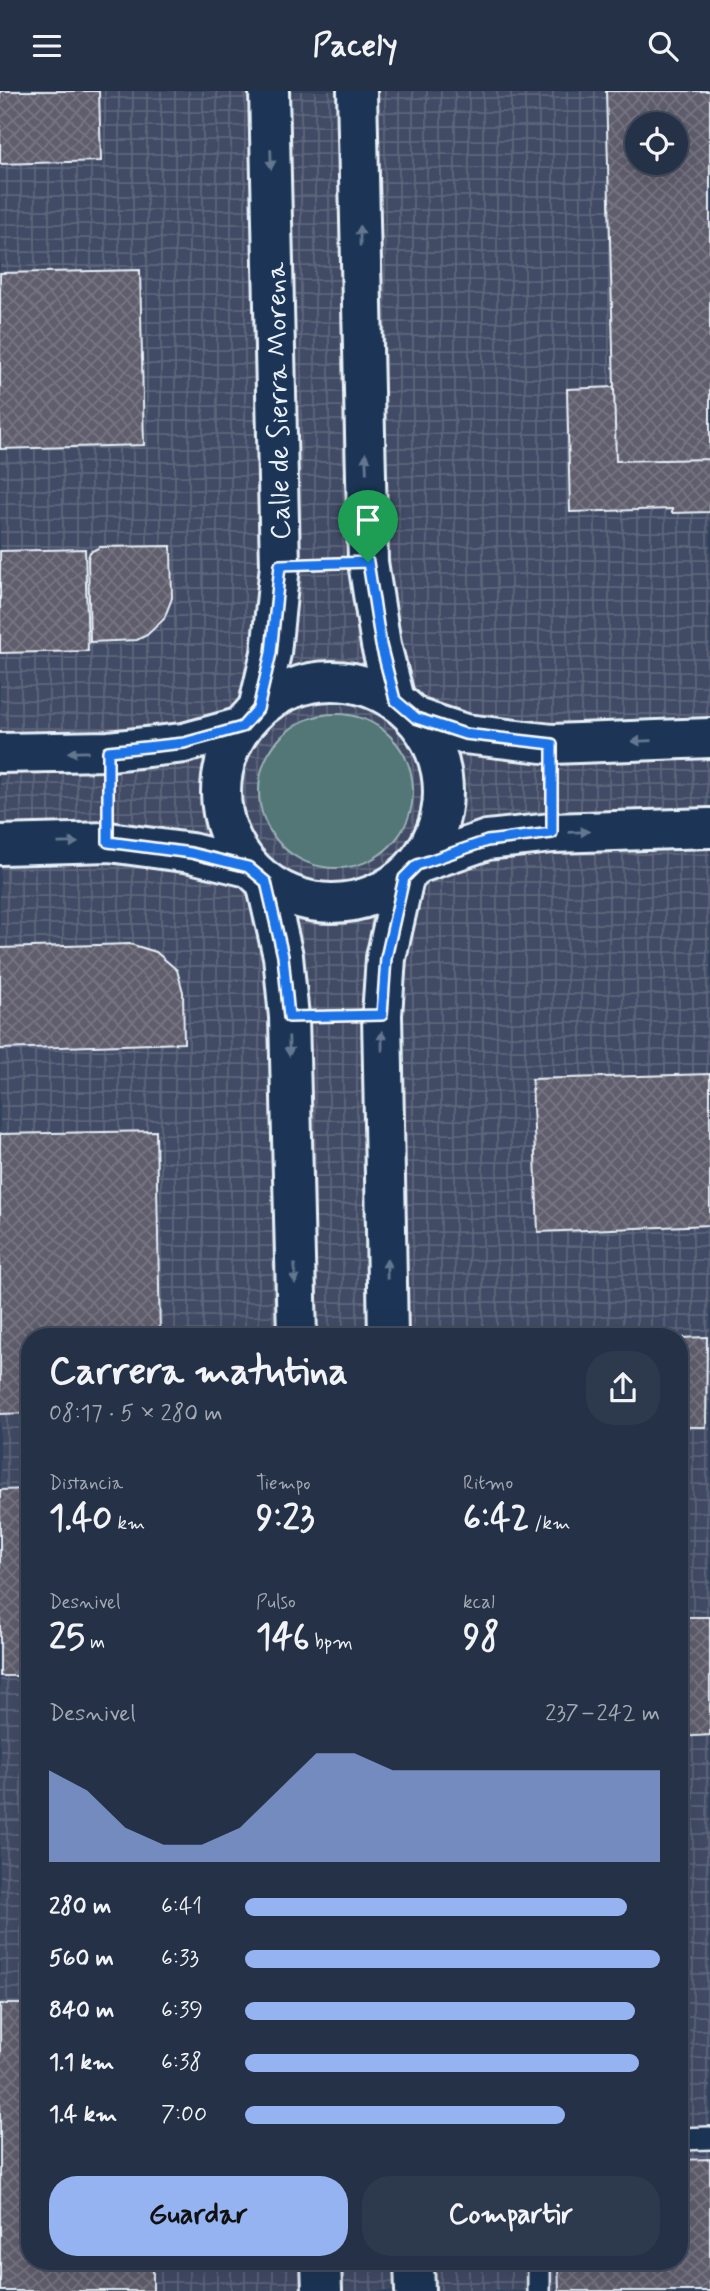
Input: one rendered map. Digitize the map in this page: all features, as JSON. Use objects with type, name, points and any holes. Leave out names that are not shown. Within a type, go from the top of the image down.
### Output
[{"type":"street","name":"Calle de Sierra Morena","points":[[250,718],[271,653],[280,565],[270,91]]},
{"type":"street","points":[[357,91],[368,562],[381,645],[405,709],[436,752],[444,791],[437,830],[411,871],[386,958],[382,1015],[388,1328]]},
{"type":"street","points":[[0,754],[108,751],[184,743],[250,718],[289,689],[325,681],[362,685],[405,709],[465,734],[552,744],[710,738]]},
{"type":"street","points":[[250,718],[225,760],[220,798],[228,834],[257,875],[283,956],[289,1017],[296,1328]]},
{"type":"street","points":[[0,845],[108,842],[191,853],[257,875],[299,899],[335,904],[372,897],[411,871],[487,841],[552,833],[710,828]]},
{"type":"street","points":[[321,2270],[322,2291]]},
{"type":"street","points":[[414,2270],[415,2291]]},
{"type":"lane","points":[[688,2139],[710,2138]]},
{"type":"lane","points":[[539,2270],[539,2291]]},
{"type":"path","points":[[108,751],[108,842]]},
{"type":"path","points":[[289,1017],[382,1015]]},
{"type":"shaded area","points":[[0,91],[710,91],[710,2291],[0,2291]]},
{"type":"green space","points":[[336,714],[366,720],[391,736],[407,761],[413,791],[407,821],[391,846],[366,862],[336,868],[306,862],[281,846],[265,821],[259,791],[265,761],[281,736],[306,720]]},
{"type":"building","points":[[0,91],[99,91],[101,161],[0,164]]},
{"type":"building","points":[[606,91],[710,91],[710,459],[616,461]]},
{"type":"building","points":[[140,270],[144,445],[0,449],[0,273]]},
{"type":"building","points":[[614,387],[616,461],[710,459],[710,512],[672,513],[672,509],[570,512],[567,389]]},
{"type":"building","points":[[171,546],[172,598],[164,619],[147,635],[137,640],[90,642],[90,552],[100,547]]},
{"type":"building","points":[[85,549],[88,651],[0,653],[0,551]]},
{"type":"building","points":[[130,944],[156,952],[177,970],[183,992],[184,1043],[0,1049],[0,948]]},
{"type":"building","points":[[710,1074],[710,1225],[538,1232],[532,1079]]},
{"type":"building","points":[[156,1131],[160,1328],[21,1328],[21,1413],[0,1414],[0,1134]]},
{"type":"building","points":[[707,1337],[706,1427],[688,1427],[688,1338]]},
{"type":"building","points":[[21,1489],[21,1676],[0,1676],[0,1490]]},
{"type":"building","points":[[688,1617],[710,1617],[710,1735],[688,1736]]},
{"type":"building","points":[[0,2004],[21,2004],[21,2270],[153,2270],[153,2291],[0,2291]]},
{"type":"building","points":[[710,2159],[710,2291],[559,2291],[558,2270],[688,2270],[688,2160]]},
{"type":"route","points":[[368,562],[381,645],[395,700],[416,718],[465,734],[552,744],[552,833],[487,841],[417,865],[404,878],[386,958],[382,1015],[289,1017],[283,956],[266,882],[248,867],[191,853],[108,842],[108,751],[184,743],[242,727],[258,709],[271,653],[280,565],[368,562]]}]
